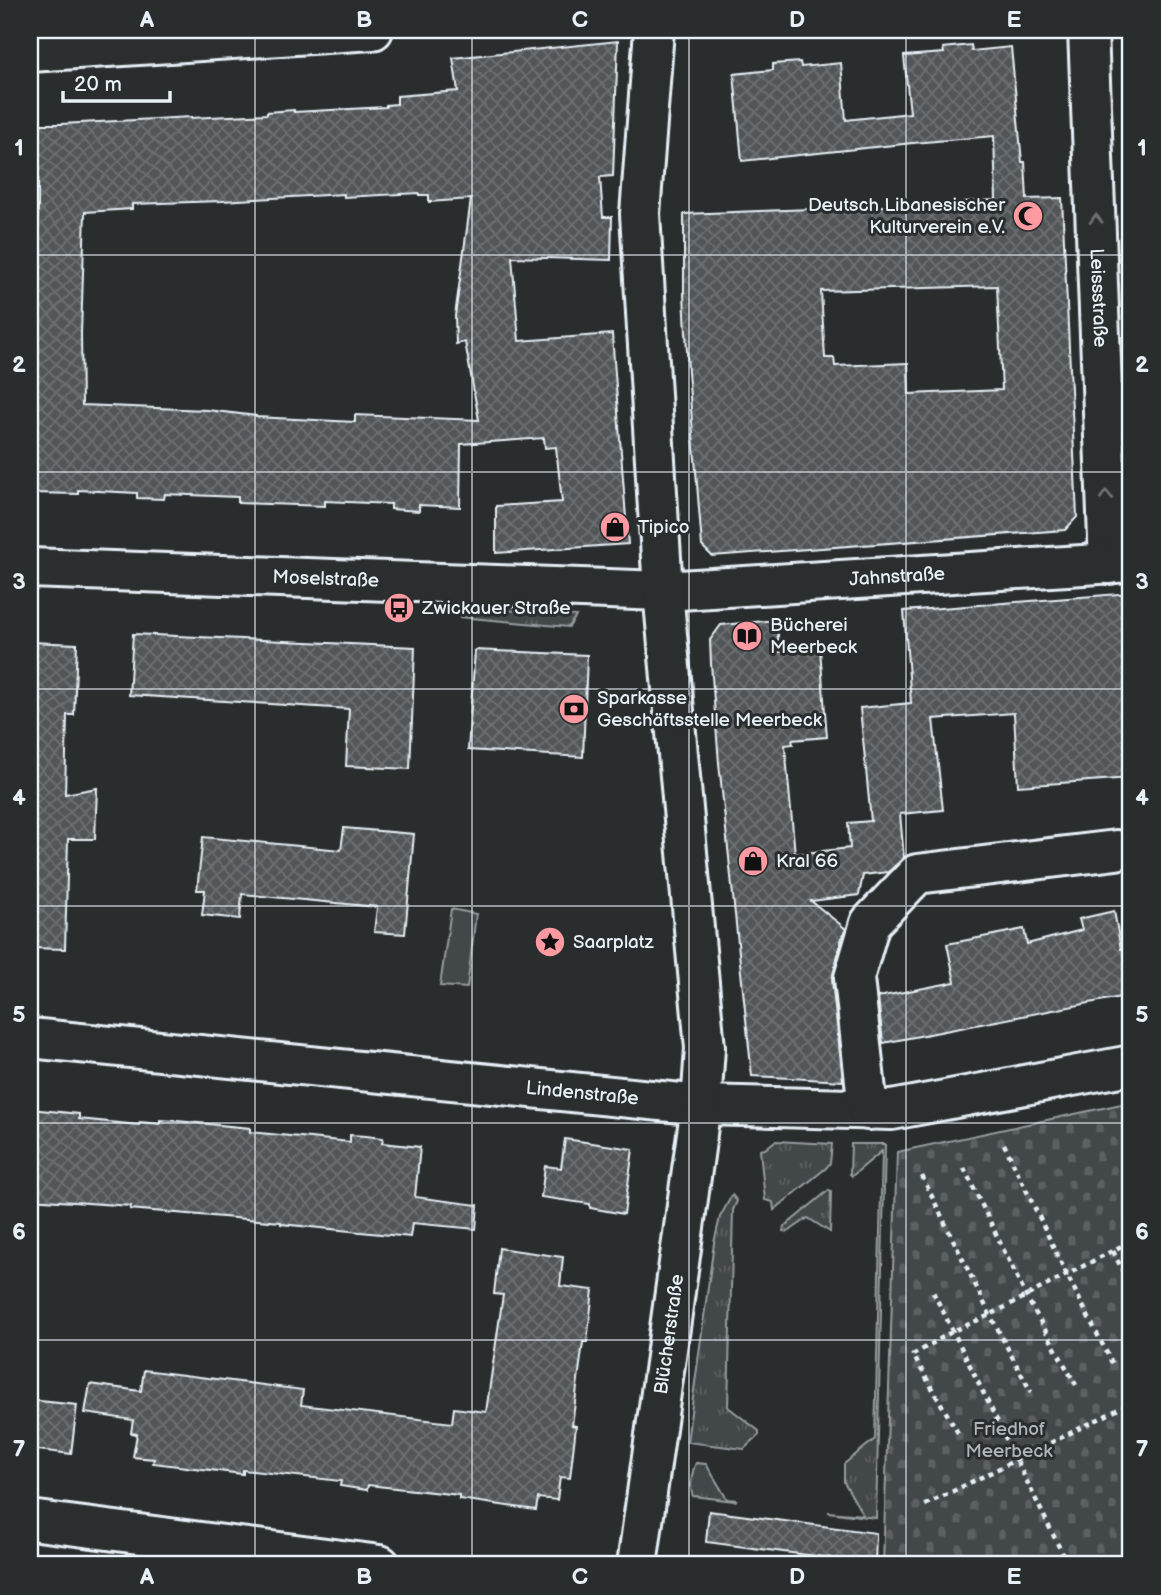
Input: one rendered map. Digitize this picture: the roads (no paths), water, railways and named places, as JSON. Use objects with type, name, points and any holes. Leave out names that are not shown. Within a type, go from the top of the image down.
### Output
[{"type":"street","points":[[30,52],[373,30]]},
{"type":"street","points":[[654,30],[640,214],[663,592],[705,1048],[701,1105]]},
{"type":"street","name":"Leissstraße","points":[[1088,30],[1120,563]]},
{"type":"street","name":"Jahnstraße","points":[[663,592],[1120,563]]},
{"type":"street","name":"Moselstraße","points":[[30,568],[663,592]]},
{"type":"street","points":[[868,1110],[854,978],[870,923],[917,874],[1116,850]]},
{"type":"street","name":"Lindenstraße","points":[[30,1038],[701,1105],[868,1110],[892,1110],[1131,1065]]},
{"type":"street","name":"Blücherstraße","points":[[637,1565],[701,1105]]},
{"type":"street","points":[[30,1520],[375,1565]]},
{"type":"place","name":"Deutsch Libanesischer Kulturverein e.V.","points":[[1028,216]]},
{"type":"place","name":"Tipico","points":[[615,527]]},
{"type":"place","name":"Zwickauer Straße","points":[[399,608]]},
{"type":"place","name":"Bücherei Meerbeck","points":[[747,636]]},
{"type":"place","name":"Sparkasse Geschäftsstelle Meerbeck","points":[[574,709]]},
{"type":"place","name":"Kral 66","points":[[753,861]]},
{"type":"place","name":"Saarplatz","points":[[550,942]]},
{"type":"park label","name":"Friedhof Meerbeck","points":[[1009,1440]]}]
